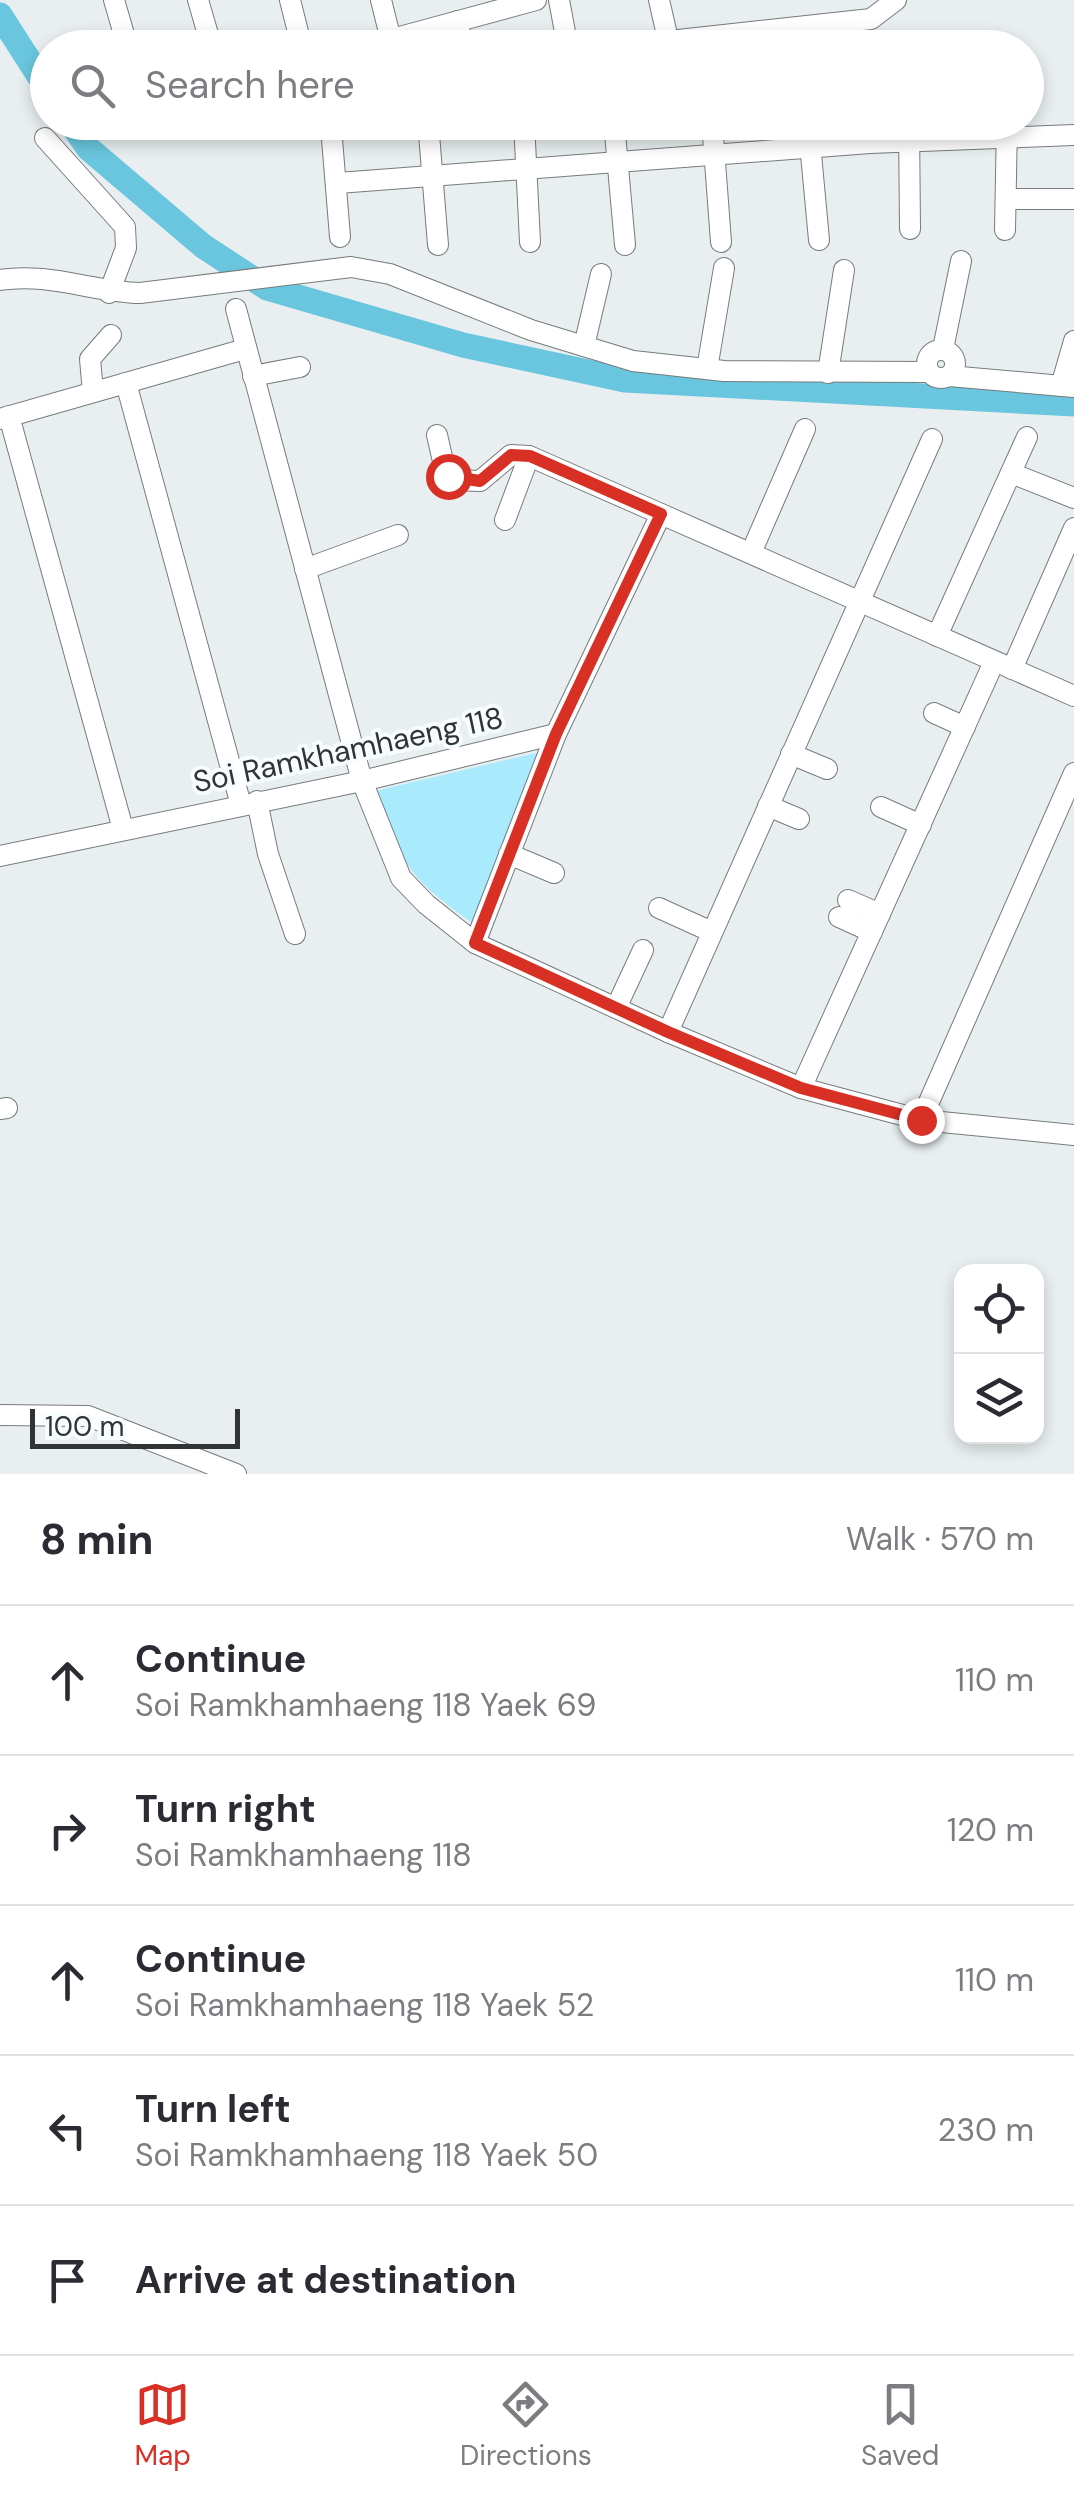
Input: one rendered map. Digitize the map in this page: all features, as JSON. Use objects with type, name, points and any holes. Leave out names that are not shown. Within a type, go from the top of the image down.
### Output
[{"type":"street","points":[[114,0],[123,30]]},
{"type":"street","points":[[198,0],[207,30]]},
{"type":"street","points":[[290,0],[298,30]]},
{"type":"street","points":[[381,0],[388,30]]},
{"type":"street","points":[[428,30],[458,22],[479,8],[536,0]]},
{"type":"street","points":[[559,0],[565,30]]},
{"type":"street","points":[[659,0],[666,30]]},
{"type":"street","points":[[783,30],[872,19],[896,0]]},
{"type":"street","points":[[458,22],[459,30]]},
{"type":"street","points":[[1044,133],[1074,135]]},
{"type":"street","points":[[47,140],[124,227],[126,248],[109,293]]},
{"type":"street","points":[[332,140],[340,237]]},
{"type":"street","points":[[429,140],[438,245]]},
{"type":"street","points":[[525,140],[530,242]]},
{"type":"street","points":[[616,140],[625,245]]},
{"type":"street","points":[[714,140],[721,242]]},
{"type":"street","points":[[809,140],[819,240]]},
{"type":"street","points":[[338,182],[810,147],[856,140]]},
{"type":"street","points":[[909,140],[910,230]]},
{"type":"street","points":[[1005,230],[1007,140]]},
{"type":"street","points":[[1006,199],[1074,199]]},
{"type":"street","points":[[939,374],[926,361],[932,352],[944,349],[961,262]]},
{"type":"street","points":[[0,280],[42,278],[109,293],[197,286],[332,267],[390,274],[632,361],[707,370],[939,374],[1068,387],[1074,341]]},
{"type":"street","points":[[707,370],[724,268]]},
{"type":"street","points":[[828,373],[844,270]]},
{"type":"street","points":[[584,346],[601,274]]},
{"type":"street","points":[[236,309],[362,781],[402,878],[475,943],[801,1088],[921,1120],[1074,1135]]},
{"type":"street","points":[[93,392],[90,360],[111,335]]},
{"type":"street","points":[[123,830],[5,418],[245,349]]},
{"type":"street","points":[[252,376],[300,367]]},
{"type":"street","points":[[126,383],[249,803],[295,934]]},
{"type":"street","points":[[751,553],[804,429]]},
{"type":"street","points":[[436,435],[445,470],[453,480],[480,481],[511,455],[530,456],[1074,696]]},
{"type":"street","points":[[936,636],[1027,437]]},
{"type":"street","points":[[668,1032],[932,439]]},
{"type":"street","points":[[505,520],[530,456]]},
{"type":"street","points":[[1011,474],[1074,498]]},
{"type":"street","points":[[475,943],[556,734],[661,514]]},
{"type":"street","points":[[801,1088],[965,727],[1003,666],[1074,528]]},
{"type":"street","points":[[304,570],[398,535]]},
{"type":"street","points":[[934,713],[965,727]]},
{"type":"street","name":"Soi Ramkhamhaeng 118","points":[[1,853],[362,781],[556,734]]},
{"type":"street","points":[[791,754],[827,769]]},
{"type":"street","points":[[921,1120],[1074,773]]},
{"type":"street","points":[[768,806],[799,818]]},
{"type":"street","points":[[881,807],[921,825]]},
{"type":"street","points":[[509,854],[554,872]]},
{"type":"street","points":[[659,908],[712,932]]},
{"type":"street","points":[[844,909],[876,923]]},
{"type":"street","points":[[616,1008],[643,950]]},
{"type":"street","points":[[0,1415],[88,1416],[236,1474]]},
{"type":"shaded area","points":[[544,751],[475,925],[435,895],[411,869],[393,838],[375,791]]},
{"type":"waterway","points":[[0,15],[30,62]]},
{"type":"waterway","points":[[83,140],[203,246],[267,288],[463,345],[625,380],[1074,404]]},
{"type":"route","points":[[448,476],[453,480],[480,481],[511,455],[530,456],[661,514],[556,734],[475,943],[801,1088],[921,1120]]}]
